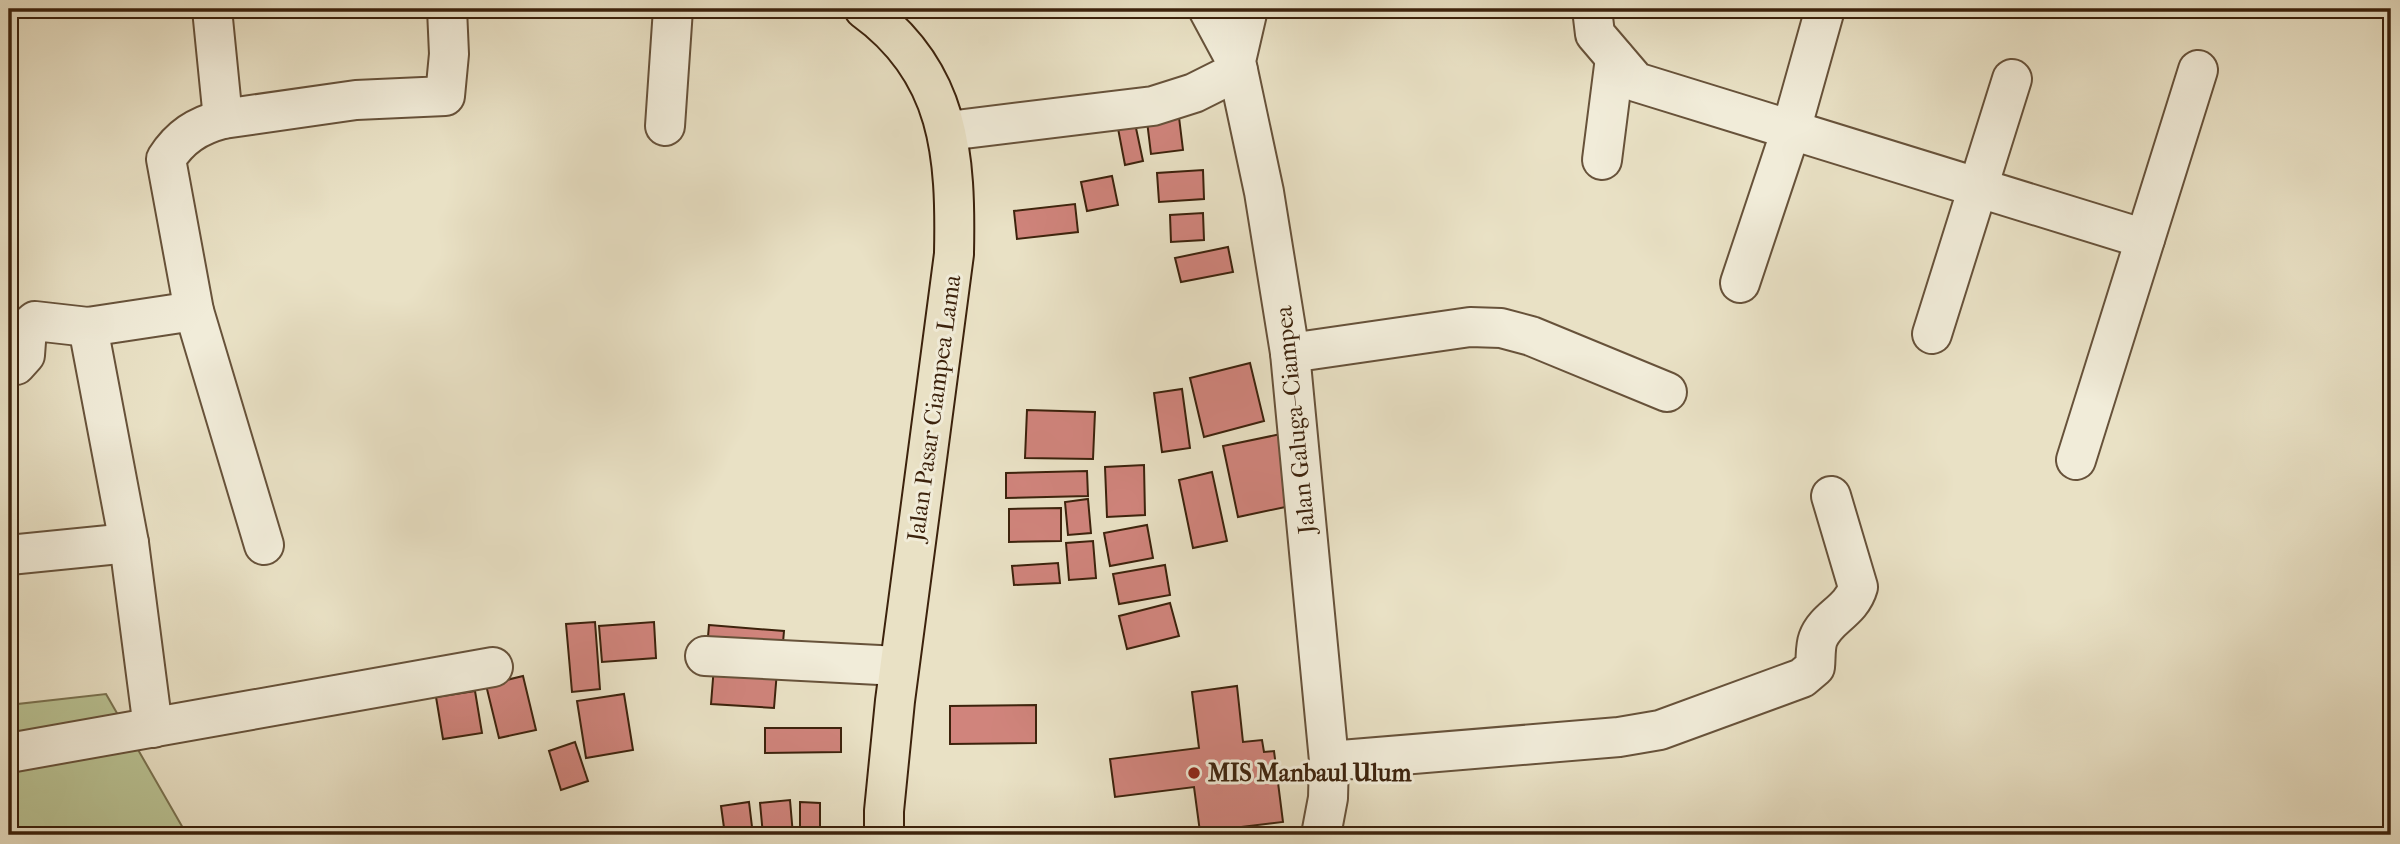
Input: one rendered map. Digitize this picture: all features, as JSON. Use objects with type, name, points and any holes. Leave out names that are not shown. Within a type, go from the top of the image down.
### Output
[{"type":"main road","name":"Jalan Pasar Ciampea Lama","points":[[864,9],[910,52],[948,131],[955,182],[954,254],[899,666],[884,811],[884,835]]},
{"type":"street","points":[[212,9],[223,119]]},
{"type":"street","points":[[264,545],[194,311],[166,159],[178,140],[204,124],[223,119],[356,100],[462,96],[449,54],[447,9]]},
{"type":"street","points":[[666,126],[673,9]]},
{"type":"street","points":[[948,131],[1153,106],[1194,93],[1237,66],[1208,9]]},
{"type":"street","name":"Jalan Galuga–Ciampea","points":[[1248,9],[1237,66],[1264,192],[1290,353],[1329,761],[1328,797],[1321,835]]},
{"type":"street","points":[[1592,9],[1595,34],[1636,82],[2145,239]]},
{"type":"street","points":[[1740,283],[1791,130],[1825,9]]},
{"type":"street","points":[[1602,160],[1615,58]]},
{"type":"street","points":[[2076,460],[2198,69]]},
{"type":"street","points":[[1933,334],[1980,188],[2011,79]]},
{"type":"street","points":[[9,365],[16,365],[24,355],[27,328],[36,321],[88,327],[194,311]]},
{"type":"street","points":[[88,327],[129,543],[153,728]]},
{"type":"street","points":[[1290,353],[1470,327],[1501,328],[1531,336],[1667,392]]},
{"type":"street","points":[[1329,761],[1619,737],[1660,730],[1802,678],[1815,667],[1816,641],[1824,627],[1855,601],[1858,587],[1830,496]]},
{"type":"street","points":[[9,555],[129,543]]},
{"type":"street","points":[[705,656],[899,666]]},
{"type":"street","points":[[9,753],[493,667]]},
{"type":"green space","points":[[106,694],[187,835],[9,835],[9,705]]},
{"type":"building","points":[[1178,109],[1183,150],[1151,154],[1146,113]]},
{"type":"building","points":[[1133,114],[1143,161],[1125,165],[1116,118]]},
{"type":"building","points":[[1203,170],[1204,199],[1159,202],[1157,173]]},
{"type":"building","points":[[1112,176],[1118,205],[1087,211],[1081,182]]},
{"type":"building","points":[[1075,204],[1078,232],[1017,239],[1014,211]]},
{"type":"building","points":[[1203,213],[1204,240],[1171,242],[1170,215]]},
{"type":"building","points":[[1228,247],[1233,272],[1181,282],[1175,258]]},
{"type":"building","points":[[1250,363],[1264,421],[1204,437],[1190,378]]},
{"type":"building","points":[[1182,389],[1190,448],[1162,452],[1154,393]]},
{"type":"building","points":[[1027,410],[1095,412],[1093,459],[1025,458]]},
{"type":"building","points":[[1281,434],[1295,505],[1238,517],[1223,446]]},
{"type":"building","points":[[1144,465],[1145,515],[1107,517],[1105,467]]},
{"type":"building","points":[[1087,471],[1088,496],[1006,498],[1006,473]]},
{"type":"building","points":[[1212,472],[1227,541],[1193,548],[1179,480]]},
{"type":"building","points":[[1088,499],[1091,533],[1068,535],[1065,502]]},
{"type":"building","points":[[1061,508],[1061,541],[1009,542],[1009,509]]},
{"type":"building","points":[[1147,525],[1153,558],[1110,566],[1104,533]]},
{"type":"building","points":[[1093,541],[1096,578],[1069,580],[1066,543]]},
{"type":"building","points":[[1058,563],[1060,583],[1014,585],[1012,566]]},
{"type":"building","points":[[1165,565],[1170,595],[1119,604],[1113,574]]},
{"type":"building","points":[[1170,603],[1179,636],[1127,649],[1119,616]]},
{"type":"building","points":[[595,622],[600,689],[572,692],[566,624]]},
{"type":"building","points":[[654,622],[656,658],[602,662],[599,626]]},
{"type":"building","points":[[709,625],[784,631],[782,654],[707,648]]},
{"type":"building","points":[[714,666],[777,671],[774,708],[711,704]]},
{"type":"building","points":[[523,676],[536,730],[499,738],[486,685]]},
{"type":"building","name":"MIS Manbaul Ulum","points":[[1237,686],[1243,742],[1262,740],[1264,752],[1274,751],[1283,822],[1200,832],[1194,787],[1115,797],[1110,759],[1199,748],[1192,692]]},
{"type":"building","points":[[475,691],[482,733],[443,739],[436,697]]},
{"type":"building","points":[[624,694],[633,750],[586,758],[577,701]]},
{"type":"building","points":[[1036,705],[1036,743],[950,744],[950,706]]},
{"type":"building","points":[[765,728],[841,728],[841,752],[765,753]]},
{"type":"building","points":[[575,742],[588,781],[561,790],[549,751]]},
{"type":"building","points":[[790,800],[793,835],[763,835],[760,803]]},
{"type":"building","points":[[749,802],[753,835],[725,835],[721,806]]},
{"type":"building","points":[[800,802],[820,803],[820,835],[800,835]]},
{"type":"place","name":"MIS Manbaul Ulum","points":[[1194,773]]}]
